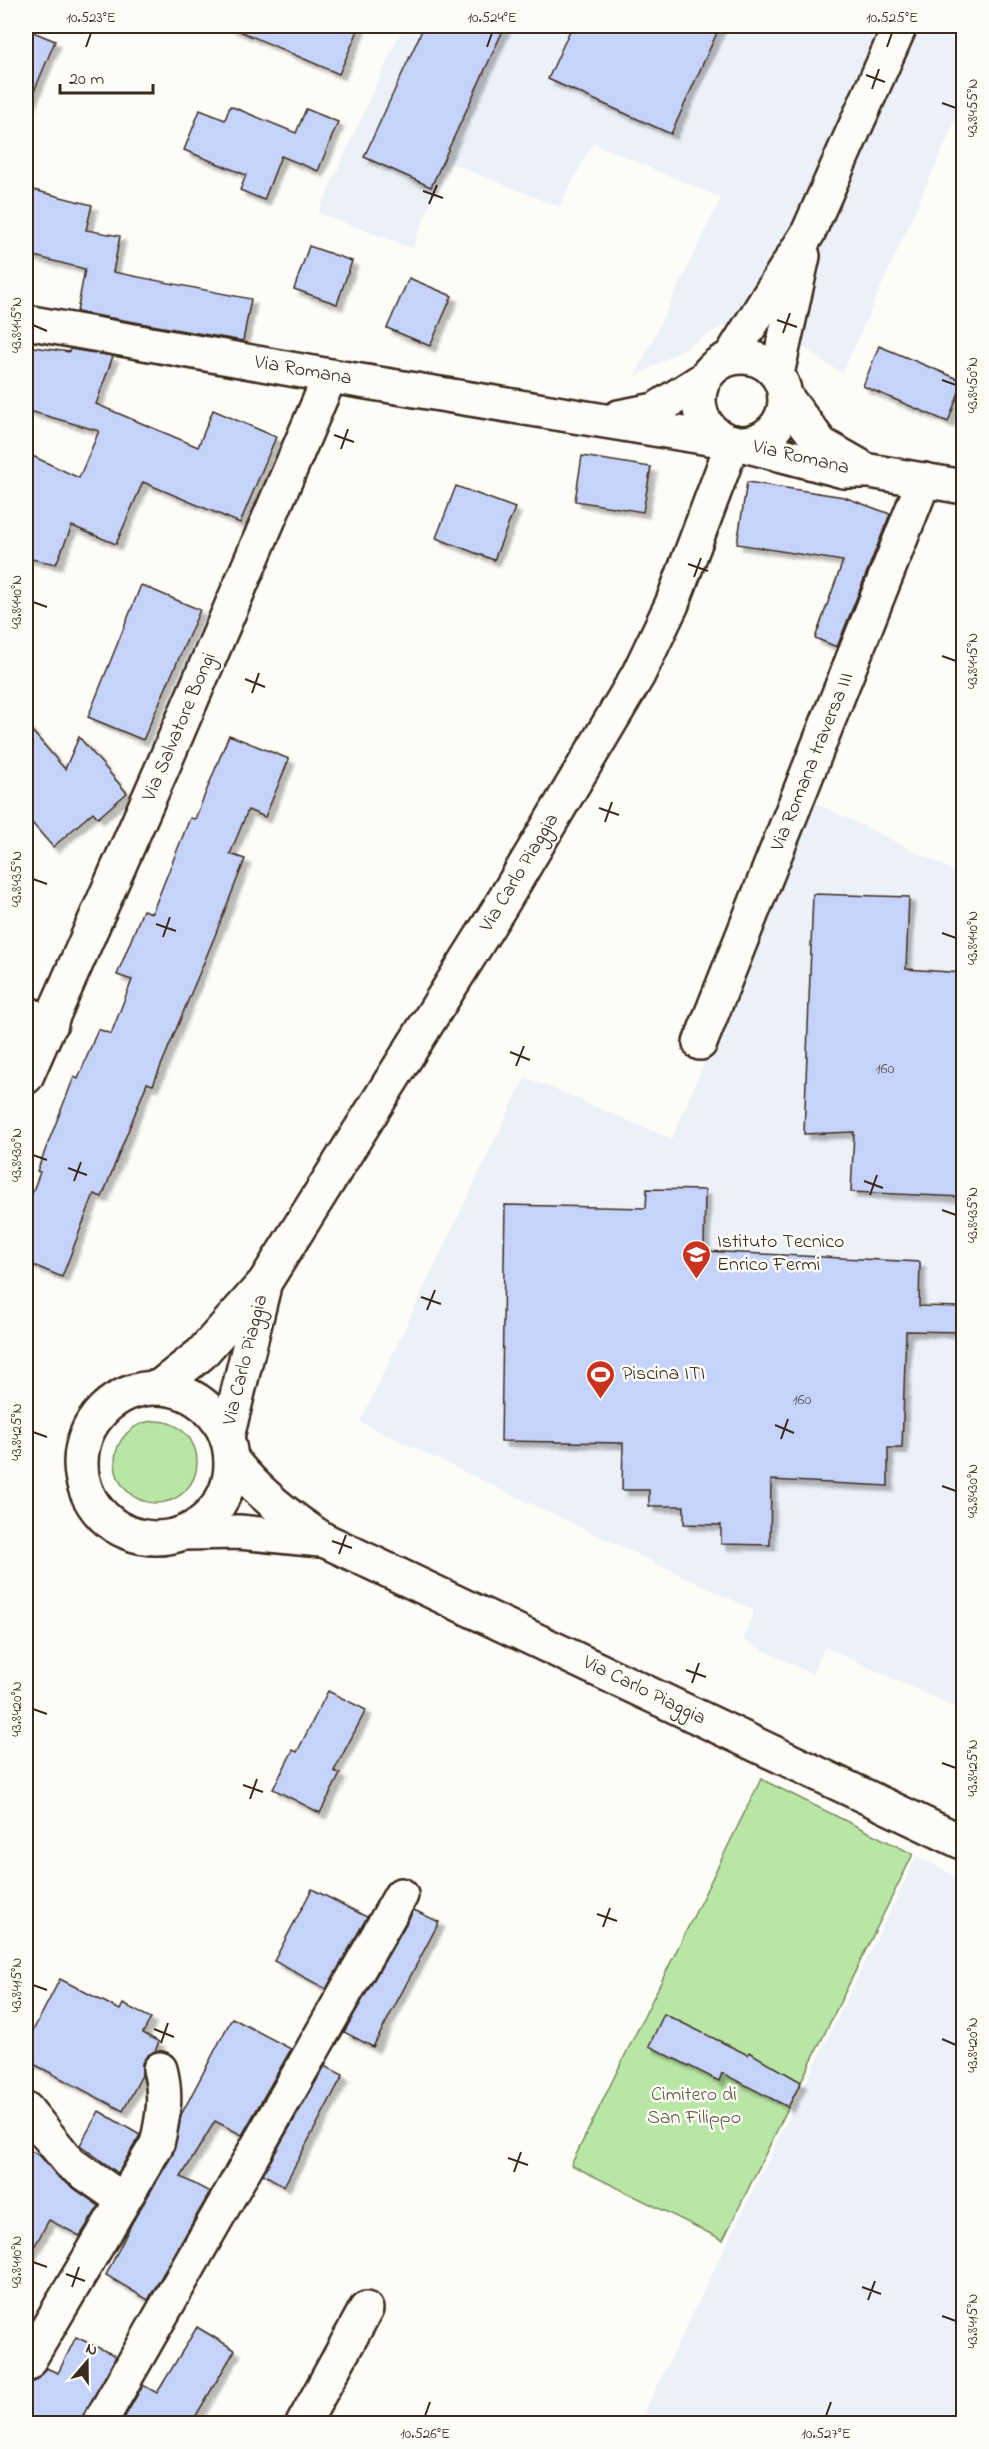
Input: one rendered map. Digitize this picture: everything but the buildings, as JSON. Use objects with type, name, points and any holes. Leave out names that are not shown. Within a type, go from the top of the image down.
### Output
[{"type":"street","points":[[730,358],[808,233],[900,26]]},
{"type":"street","points":[[781,385],[808,233]]},
{"type":"street","name":"Via Romana","points":[[26,322],[330,376],[733,442],[844,471],[870,471],[963,487]]},
{"type":"street","name":"Via Romana","points":[[580,418],[617,417],[655,410],[704,379],[718,363],[730,358],[758,360],[781,385],[821,444],[870,471]]},
{"type":"street","name":"Via Salvatore Bongi","points":[[26,1077],[38,1018],[330,376]]},
{"type":"street","name":"Via Romana","points":[[704,379],[698,396],[701,415],[713,432],[733,442],[755,441],[770,433],[782,417],[781,385]]},
{"type":"street","name":"Via Carlo Piaggia","points":[[158,1388],[201,1354],[266,1282],[500,907],[638,675],[672,604],[733,442]]},
{"type":"street","name":"Via Romana traversa III","points":[[700,1043],[924,480]]},
{"type":"street","name":"Via Carlo Piaggia","points":[[266,1282],[229,1448],[249,1482],[274,1505],[324,1540],[963,1843]]},
{"type":"street","points":[[158,1388],[173,1390],[200,1402],[220,1424],[229,1448],[229,1481],[221,1502],[205,1520],[184,1533],[172,1537],[146,1537],[122,1530],[94,1505],[81,1470],[83,1444],[101,1412],[122,1396],[158,1388]]},
{"type":"street","name":"Via Carlo Piaggia","points":[[184,1533],[239,1532],[324,1540]]},
{"type":"street","points":[[99,2424],[401,1895]]},
{"type":"street","points":[[26,2365],[157,2144],[163,2118],[164,2084],[160,2069]]},
{"type":"street","points":[[26,2109],[70,2163],[123,2200]]},
{"type":"street","points":[[303,2424],[366,2309]]},
{"type":"shaded area","points":[[403,26],[963,26],[963,104],[842,374],[797,343],[724,325],[634,378],[721,198],[593,143],[559,207],[448,162],[412,248],[318,213]]},
{"type":"shaded area","name":"Istituto Tecnico Enrico Fermi","points":[[814,802],[963,875],[963,1711],[825,1647],[812,1674],[743,1640],[754,1610],[360,1422],[525,1077],[672,1139]]},
{"type":"shaded area","points":[[917,1856],[963,1880],[963,2423],[639,2423]]},
{"type":"green space","points":[[156,1421],[172,1424],[185,1433],[194,1446],[197,1462],[194,1478],[185,1491],[172,1500],[156,1503],[140,1500],[127,1491],[118,1478],[115,1462],[118,1446],[127,1433],[140,1424]]},
{"type":"green space","name":"Cimitero di San Filippo","points":[[761,1779],[913,1854],[723,2240],[571,2165]]},
{"type":"place","name":"Istituto Tecnico Enrico Fermi","points":[[696,1280]]},
{"type":"place","name":"Piscina ITI","points":[[601,1400]]}]
